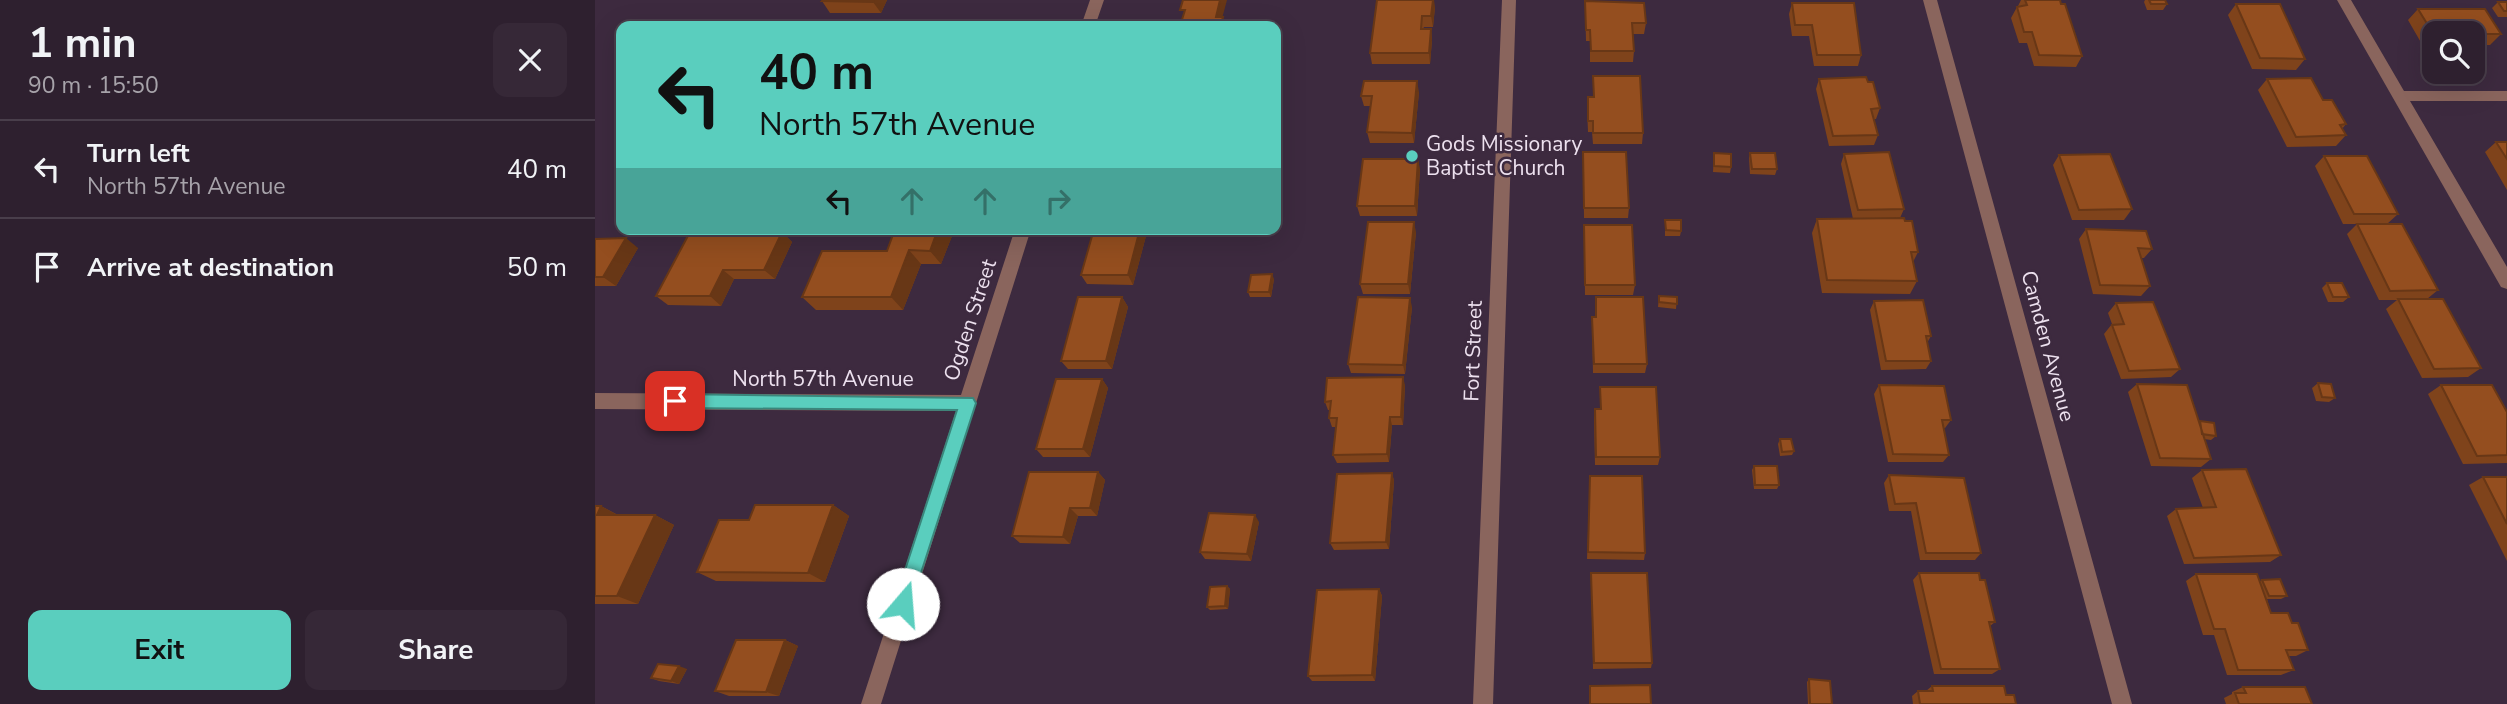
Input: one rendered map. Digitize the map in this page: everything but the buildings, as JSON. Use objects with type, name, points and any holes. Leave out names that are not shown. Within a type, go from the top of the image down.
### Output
[{"type":"street","points":[[1090,21],[1097,0]]},
{"type":"street","name":"Fort Street","points":[[1483,704],[1509,0]]},
{"type":"street","name":"Camden Avenue","points":[[1930,0],[2122,704]]},
{"type":"street","points":[[2344,0],[2507,282]]},
{"type":"street","points":[[2399,96],[2507,96]]},
{"type":"street","name":"Ogden Street","points":[[871,704],[1021,235]]},
{"type":"street","name":"North 57th Avenue","points":[[595,401],[967,403]]},
{"type":"place","name":"Gods Missionary Baptist Church","points":[[1412,156]]},
{"type":"route","points":[[675,401],[967,403],[903,604]]}]
